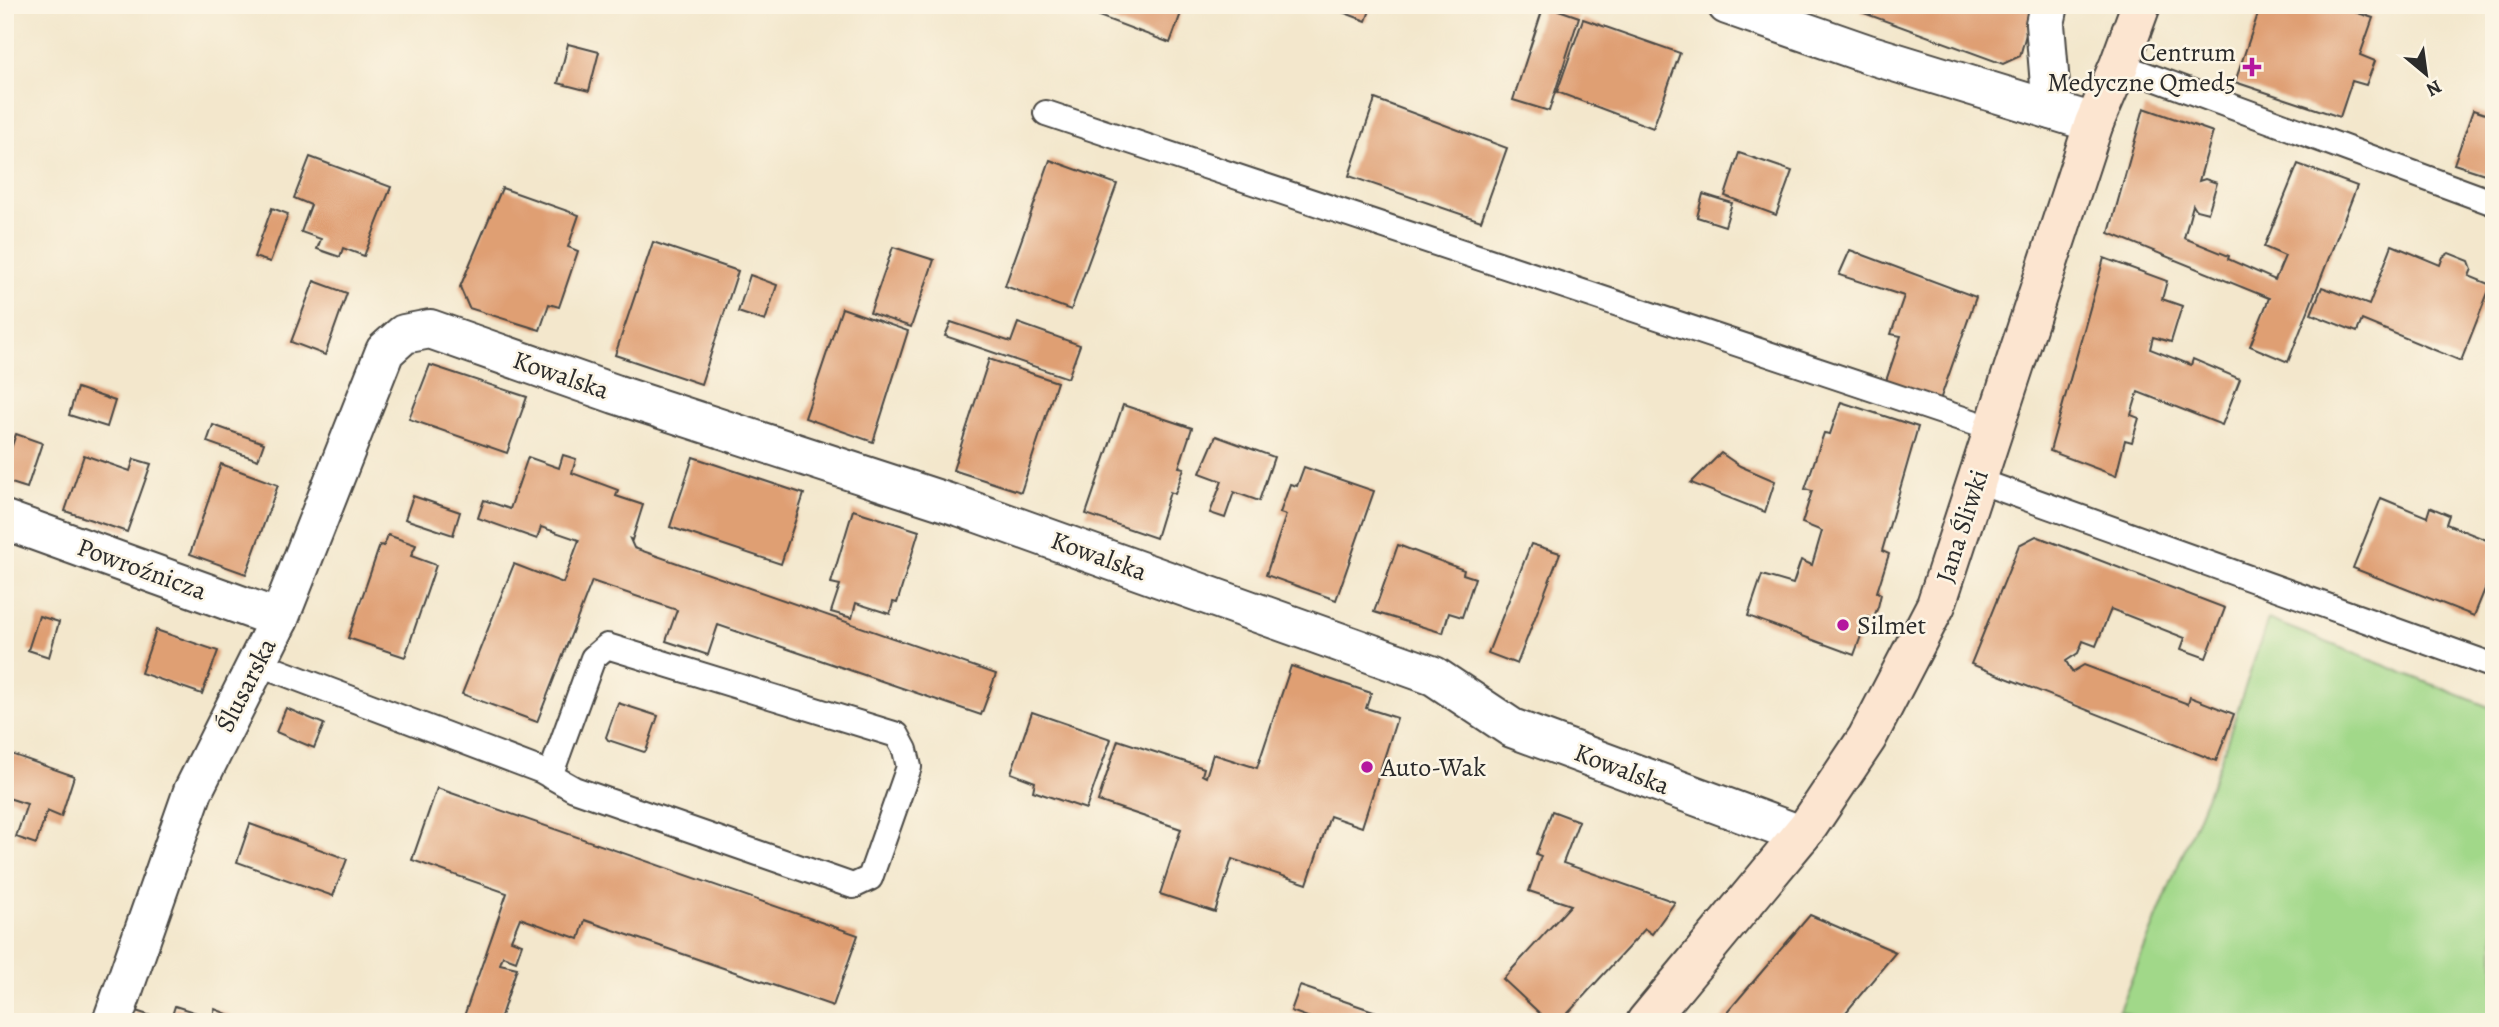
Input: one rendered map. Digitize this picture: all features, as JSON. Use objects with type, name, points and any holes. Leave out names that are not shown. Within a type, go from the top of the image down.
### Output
[{"type":"street","points":[[1727,5],[1868,54],[2094,122]]},
{"type":"street","points":[[2049,5],[2045,24],[2052,110]]},
{"type":"street","name":"Jana Śliwki","points":[[1646,1022],[1801,835],[1867,738],[1936,605],[2094,122],[2141,5]]},
{"type":"street","name":"Kowalska","points":[[385,351],[404,334],[430,329],[615,394],[961,507],[1434,676],[1512,728],[1801,835]]},
{"type":"street","name":"Ślusarska","points":[[112,1022],[193,791],[279,619],[385,351]]},
{"type":"street","name":"Powroźnicza","points":[[5,520],[279,619]]},
{"type":"lane","points":[[2119,65],[2494,203]]},
{"type":"lane","points":[[1046,113],[1993,429]]},
{"type":"lane","points":[[1976,480],[2494,666]]},
{"type":"lane","points":[[257,663],[550,776],[574,789],[853,886],[870,878],[909,767],[905,750],[897,736],[607,646],[593,657],[550,776]]},
{"type":"green space","points":[[2268,619],[2494,709],[2494,1022],[2147,1022],[2119,1010],[2219,765]]},
{"type":"building","points":[[1081,5],[1184,5],[1170,43],[1080,9]]},
{"type":"building","points":[[1324,5],[1372,5],[1366,21]]},
{"type":"building","points":[[1544,5],[1579,17],[1549,111],[1513,100]]},
{"type":"building","points":[[1864,5],[2034,5],[2020,56],[2003,64],[1861,12]]},
{"type":"building","points":[[2261,5],[2334,5],[2373,18],[2360,55],[2375,61],[2366,85],[2352,81],[2340,117],[2235,82]]},
{"type":"building","points":[[1583,19],[1680,53],[1653,128],[1557,92]]},
{"type":"building","points":[[568,44],[599,52],[589,91],[558,83]]},
{"type":"building","points":[[1375,99],[1507,148],[1481,221],[1349,176]]},
{"type":"building","points":[[2144,108],[2213,132],[2199,181],[2205,179],[2217,183],[2208,213],[2196,210],[2193,205],[2184,238],[2229,256],[2228,259],[2275,280],[2285,256],[2264,247],[2298,164],[2357,186],[2288,362],[2250,346],[2269,298],[2109,233]]},
{"type":"building","points":[[2473,110],[2494,117],[2494,177],[2454,164]]},
{"type":"building","points":[[1739,153],[1792,171],[1776,215],[1725,196]]},
{"type":"building","points":[[310,157],[391,187],[364,256],[343,248],[340,257],[317,249],[321,239],[301,232],[311,205],[294,198]]},
{"type":"building","points":[[1050,160],[1117,184],[1071,310],[1005,286]]},
{"type":"building","points":[[502,188],[579,215],[568,247],[578,251],[559,307],[549,304],[540,330],[469,308],[460,287]]},
{"type":"building","points":[[1703,194],[1732,203],[1725,226],[1697,217]]},
{"type":"building","points":[[272,208],[288,214],[270,262],[254,257]]},
{"type":"building","points":[[653,242],[738,271],[701,384],[615,355]]},
{"type":"building","points":[[2392,245],[2440,265],[2443,257],[2449,253],[2469,261],[2472,269],[2469,276],[2491,285],[2461,361],[2362,320],[2357,332],[2311,314],[2322,287],[2369,305]]},
{"type":"building","points":[[893,247],[934,260],[911,327],[870,313]]},
{"type":"building","points":[[1850,250],[1976,297],[1940,400],[1886,381],[1901,336],[1891,334],[1904,296],[1839,275]]},
{"type":"building","points":[[2104,258],[2167,281],[2162,299],[2182,306],[2171,342],[2153,337],[2150,349],[2191,365],[2193,359],[2240,379],[2222,425],[2138,392],[2131,415],[2139,418],[2132,442],[2125,440],[2116,476],[2050,451]]},
{"type":"building","points":[[750,275],[777,285],[765,321],[738,312]]},
{"type":"building","points":[[314,281],[347,293],[325,355],[291,342]]},
{"type":"building","points":[[842,308],[908,331],[873,442],[805,418]]},
{"type":"building","points":[[951,322],[1011,342],[1018,323],[1080,345],[1068,378],[945,336]]},
{"type":"building","points":[[989,359],[1057,382],[1021,492],[953,470]]},
{"type":"building","points":[[430,365],[527,397],[507,453],[409,419]]},
{"type":"building","points":[[77,388],[115,401],[107,427],[69,415]]},
{"type":"building","points":[[1841,402],[1918,427],[1882,551],[1889,554],[1877,592],[1881,594],[1878,607],[1873,619],[1868,617],[1854,655],[1748,616],[1762,575],[1793,584],[1801,560],[1812,565],[1822,531],[1802,523],[1812,491],[1805,489],[1824,433],[1830,434]]},
{"type":"building","points":[[1123,405],[1192,428],[1179,467],[1184,468],[1175,494],[1170,492],[1156,538],[1086,514]]},
{"type":"building","points":[[213,425],[264,443],[258,460],[207,442]]},
{"type":"building","points":[[16,434],[42,443],[27,488],[5,481],[5,466]]},
{"type":"building","points":[[1216,436],[1274,457],[1259,501],[1234,492],[1225,518],[1210,513],[1222,481],[1200,473]]},
{"type":"building","points":[[1721,453],[1740,466],[1775,481],[1765,512],[1691,483]]},
{"type":"building","points":[[84,455],[130,471],[134,459],[151,464],[127,532],[65,511]]},
{"type":"building","points":[[563,455],[576,459],[572,473],[618,490],[616,496],[643,505],[632,540],[630,539],[634,548],[996,674],[981,715],[718,625],[708,655],[666,641],[677,610],[592,581],[537,722],[462,694],[514,564],[563,583],[579,540],[541,527],[537,539],[478,518],[484,500],[510,509],[528,457],[559,468]]},
{"type":"building","points":[[693,457],[804,494],[781,564],[670,527]]},
{"type":"building","points":[[221,464],[278,485],[246,574],[190,554]]},
{"type":"building","points":[[1304,467],[1374,491],[1336,600],[1266,575],[1286,515],[1280,513],[1290,484],[1297,486]]},
{"type":"building","points":[[413,496],[460,512],[453,535],[405,519]]},
{"type":"building","points":[[2381,498],[2427,517],[2430,507],[2449,515],[2446,524],[2494,543],[2494,567],[2474,616],[2353,568]]},
{"type":"building","points":[[853,510],[919,531],[897,603],[893,602],[890,614],[856,603],[852,618],[831,612],[840,585],[831,583]]},
{"type":"building","points":[[388,535],[416,545],[411,556],[436,565],[405,657],[348,638],[380,545],[384,546]]},
{"type":"building","points":[[2036,536],[2225,608],[2206,658],[2181,649],[2185,638],[2111,609],[2096,646],[2083,641],[2078,653],[2066,661],[2072,672],[2084,665],[2188,704],[2190,697],[2234,714],[2216,761],[1971,664],[2019,545]]},
{"type":"building","points":[[1531,544],[1560,553],[1517,664],[1488,653]]},
{"type":"building","points":[[1398,545],[1464,570],[1463,574],[1475,578],[1462,617],[1449,613],[1443,633],[1374,612]]},
{"type":"building","points":[[39,616],[59,622],[49,657],[28,650]]},
{"type":"building","points":[[156,630],[218,651],[202,694],[141,673]]},
{"type":"building","points":[[1291,666],[1371,693],[1366,708],[1397,718],[1362,827],[1330,816],[1307,884],[1232,859],[1215,912],[1160,894],[1181,829],[1098,801],[1118,740],[1204,768],[1202,775],[1206,777],[1213,754],[1257,768]]},
{"type":"building","points":[[618,703],[658,716],[646,751],[608,740],[606,737]]},
{"type":"building","points":[[286,708],[324,724],[314,748],[276,732]]},
{"type":"building","points":[[1032,712],[1111,739],[1086,809],[1033,791],[1035,782],[1011,773]]},
{"type":"building","points":[[5,739],[13,742],[8,753],[74,776],[61,817],[47,811],[36,844],[16,837],[27,804],[5,797]]},
{"type":"building","points":[[437,788],[858,935],[833,1006],[585,920],[579,939],[520,918],[511,940],[522,944],[516,961],[503,956],[500,964],[517,968],[499,1022],[462,1022],[507,893],[412,860]]},
{"type":"building","points":[[1552,811],[1579,821],[1563,863],[1675,902],[1652,934],[1645,929],[1560,1022],[1549,1022],[1503,979],[1571,905],[1529,891],[1541,856],[1536,854]]},
{"type":"building","points":[[250,824],[347,859],[333,896],[237,862]]},
{"type":"building","points":[[1810,915],[1896,952],[1838,1022],[1719,1022]]},
{"type":"building","points":[[1300,986],[1394,1018],[1393,1022],[1321,1022],[1291,1011]]},
{"type":"building","points":[[175,1006],[212,1018],[215,1009],[230,1015],[227,1022],[170,1022]]},
{"type":"building","points":[[136,1011],[160,1019],[159,1022],[132,1022]]},
{"type":"place","name":"Centrum Medyczne Qmed5","points":[[2252,67]]},
{"type":"place","name":"Silmet","points":[[1843,625]]},
{"type":"place","name":"Auto-Wak","points":[[1367,767]]}]
